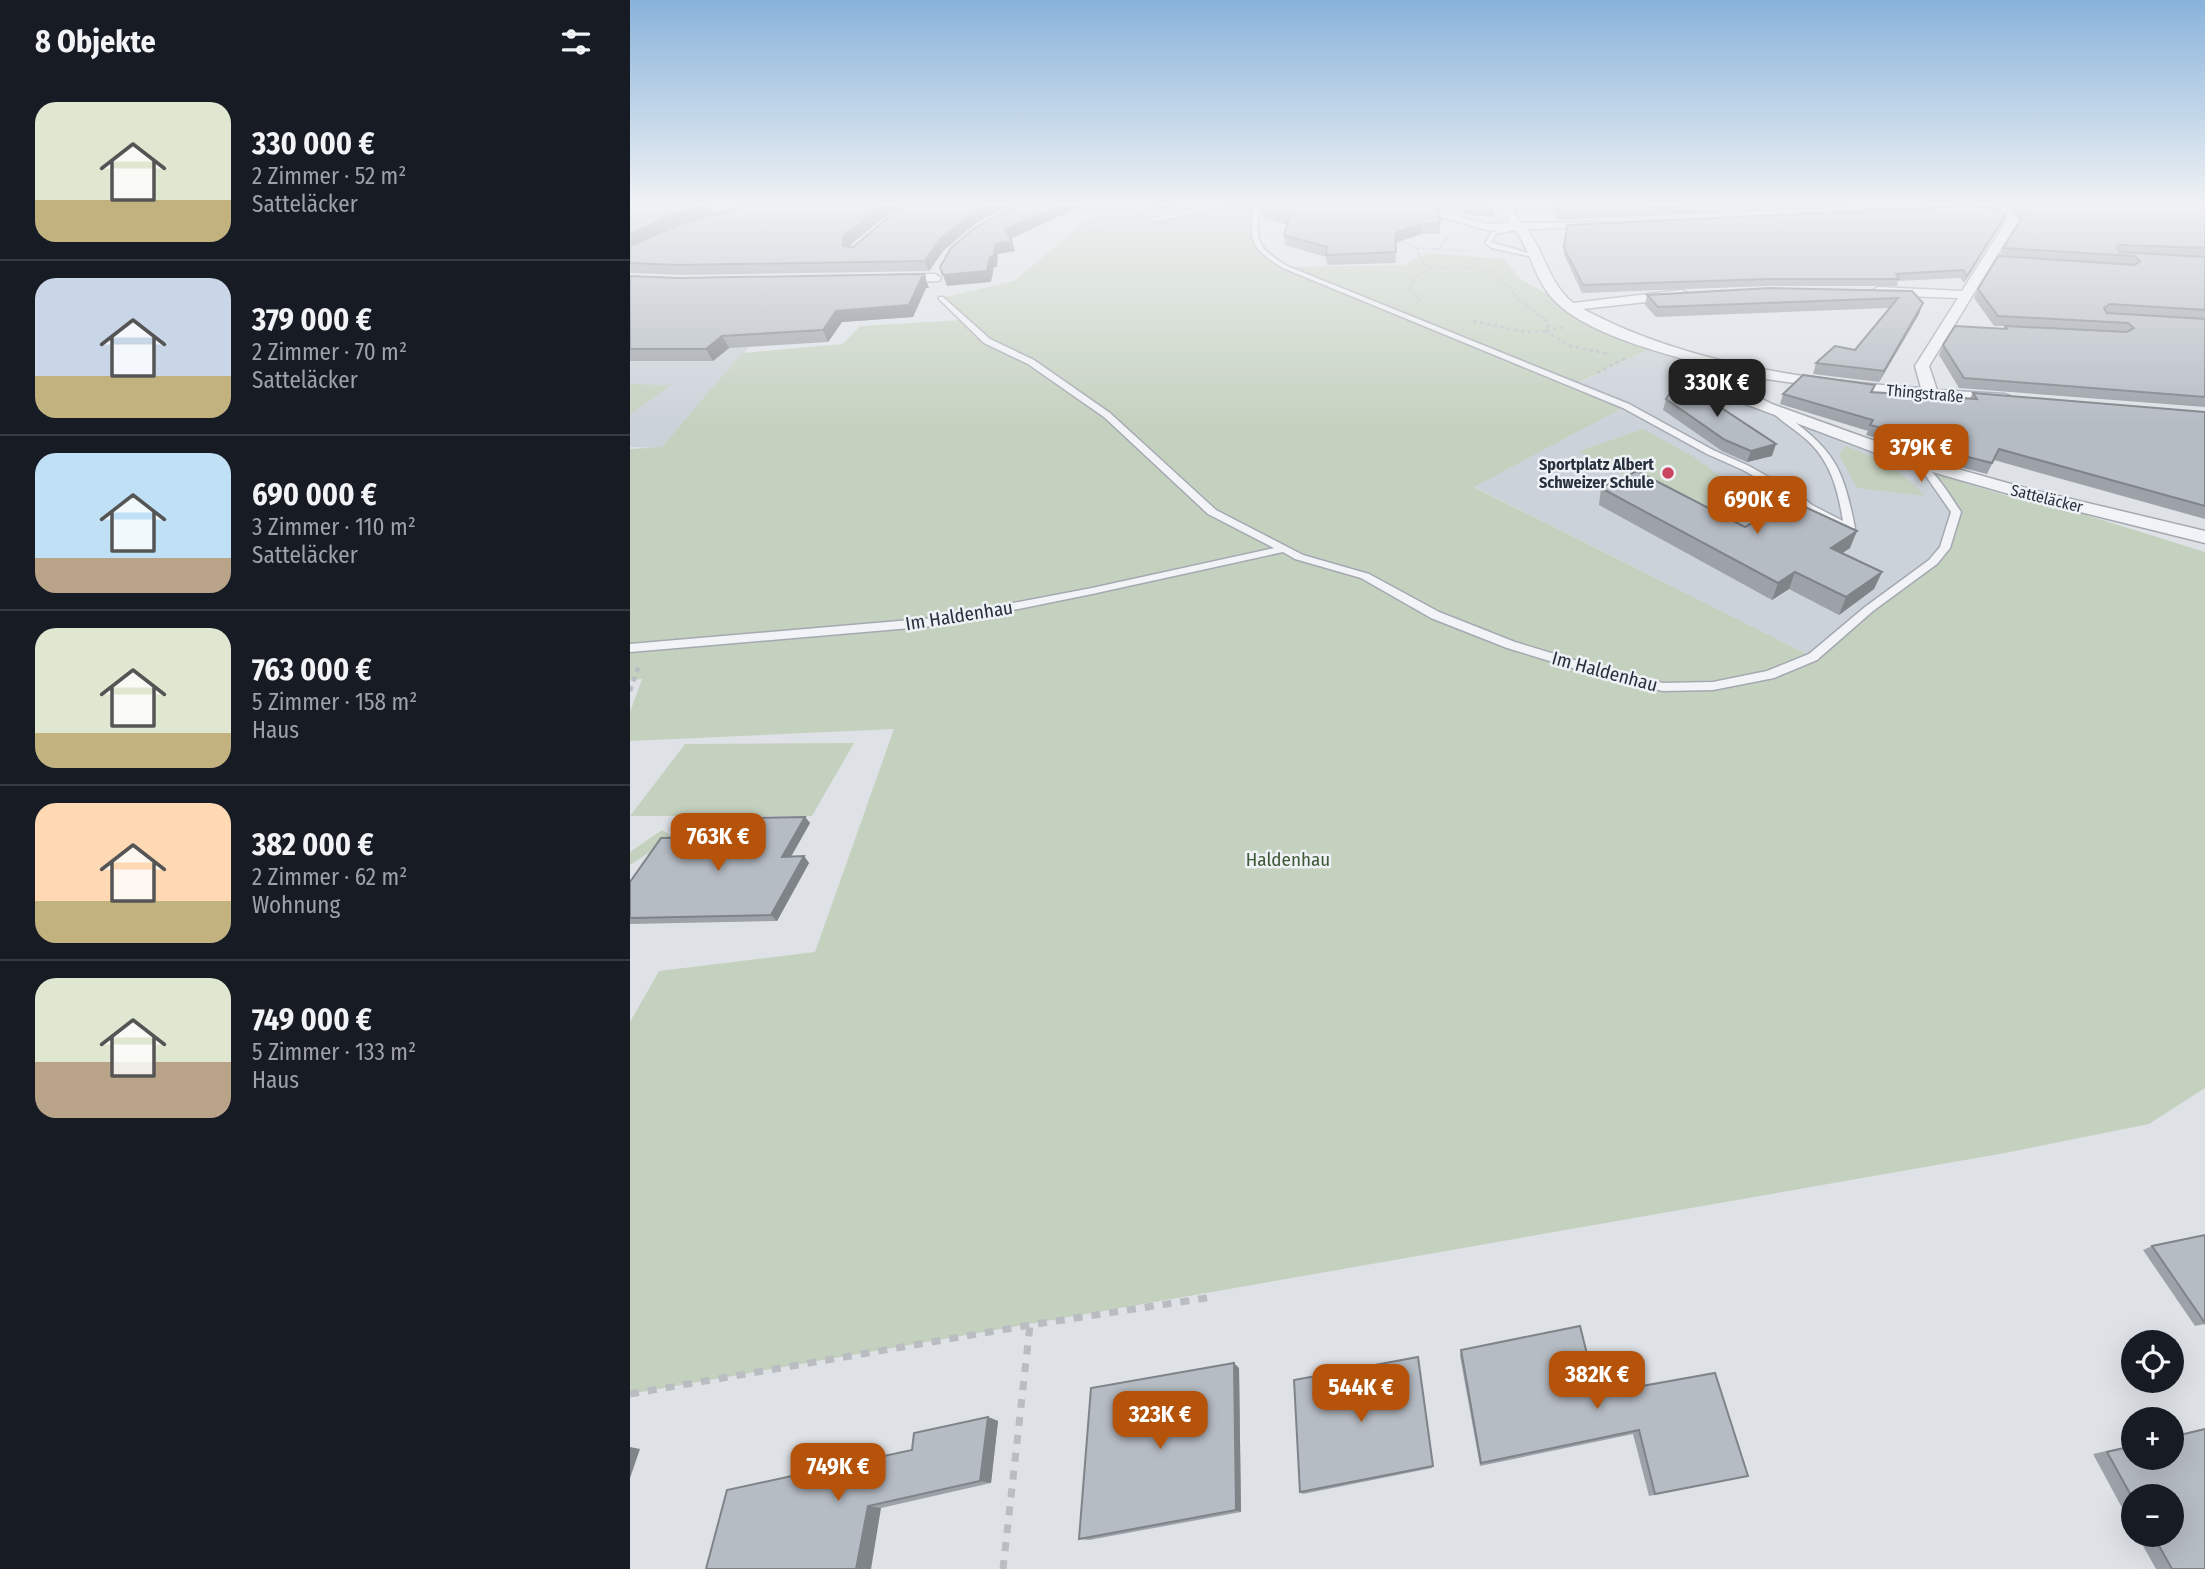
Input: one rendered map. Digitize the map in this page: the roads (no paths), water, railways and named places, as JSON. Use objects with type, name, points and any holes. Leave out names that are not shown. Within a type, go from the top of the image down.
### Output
[{"type":"street","name":"Im Haldenhau","points":[[935,279],[941,298]]},
{"type":"street","name":"Thingstraße","points":[[1544,279],[1555,294],[1570,307],[1599,323],[1655,346],[1716,363],[1833,384],[2024,401]]},
{"type":"street","points":[[1931,394],[1923,366],[1954,328],[1967,295],[1979,279]]},
{"type":"street","points":[[1862,291],[1967,295]]},
{"type":"street","points":[[1570,307],[1701,293]]},
{"type":"street","name":"Satteläcker","points":[[1716,363],[1710,369],[1716,380],[1742,396],[1776,412],[1912,461],[1961,476],[2205,537]]},
{"type":"lane","points":[[1315,279],[1626,406],[1710,452],[1746,468],[1794,495],[1808,508],[1850,528],[1842,483],[1830,457],[1804,432],[1776,412]]},
{"type":"lane","name":"Im Haldenhau","points":[[941,298],[987,341],[1031,362],[1107,415],[1212,512],[1299,557],[1365,576],[1435,615],[1511,645],[1613,676],[1663,687],[1713,686],[1758,677],[1813,657],[1869,609],[1933,562],[1945,548],[1956,512],[1929,474],[1912,461]]},
{"type":"lane","name":"Im Haldenhau","points":[[630,648],[934,622],[1284,549]]},
{"type":"place","name":"Sportplatz Albert Schweizer Schule","points":[[1668,473]]},
{"type":"park label","name":"Haldenhau","points":[[1288,859]]}]
